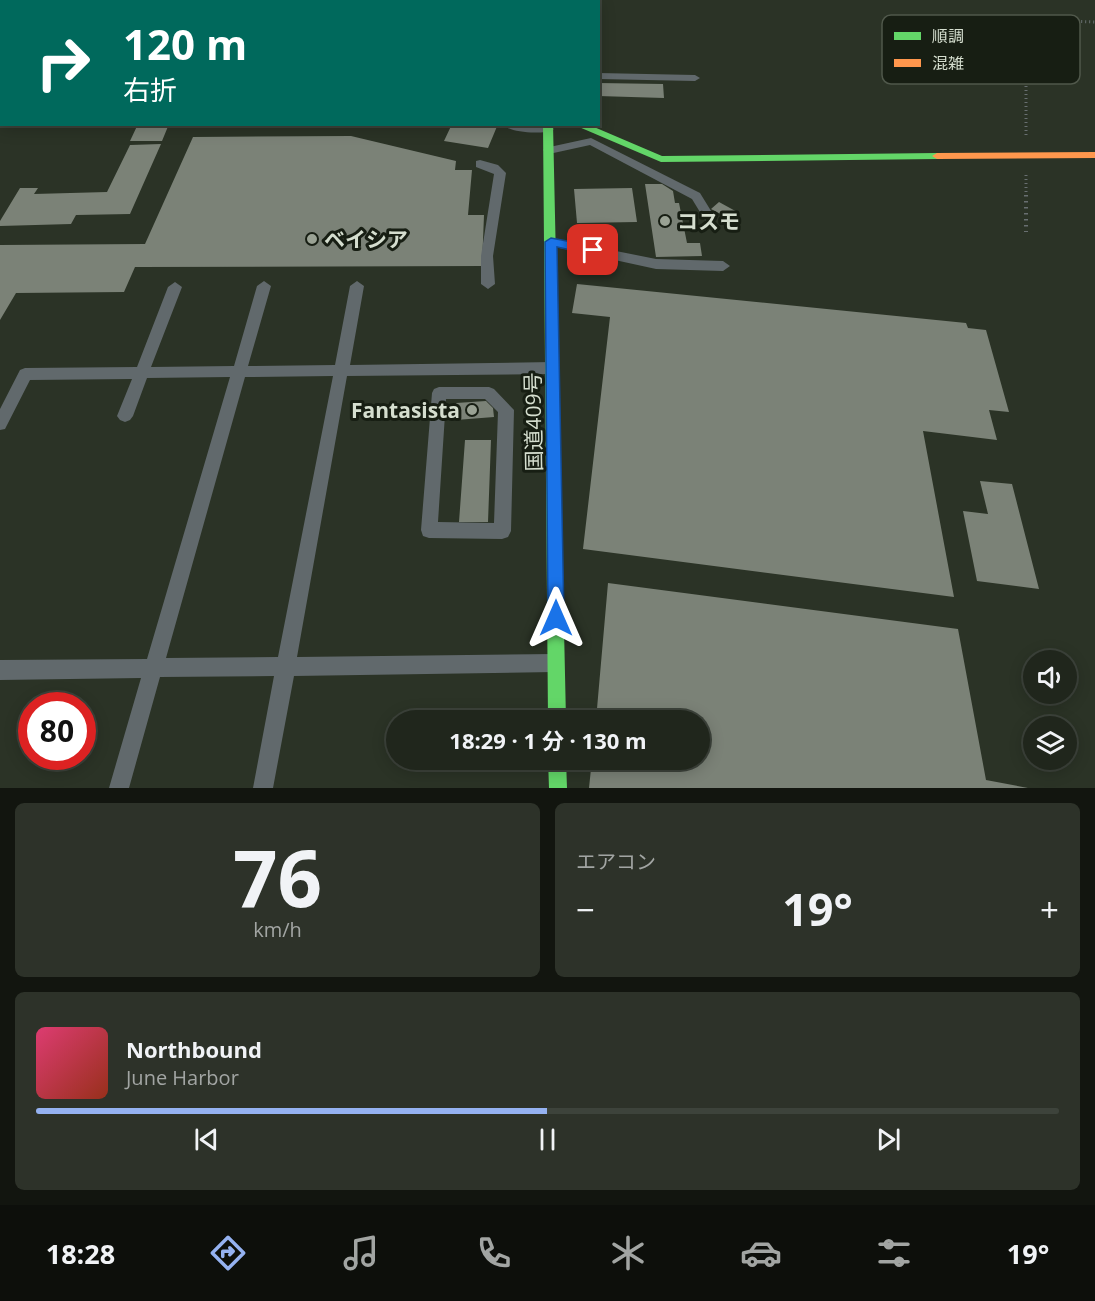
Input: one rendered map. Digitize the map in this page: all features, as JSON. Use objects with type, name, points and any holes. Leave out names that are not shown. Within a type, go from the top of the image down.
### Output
[{"type":"main road","points":[[582,126],[661,159],[1095,155]]},
{"type":"main road","name":"国道409号","points":[[548,127],[557,710]]},
{"type":"main road","points":[[557,770],[558,788]]},
{"type":"lane","points":[[600,76],[695,78]]},
{"type":"lane","points":[[512,127],[548,127]]},
{"type":"lane","points":[[549,150],[591,141],[696,195],[710,219]]},
{"type":"lane","points":[[480,164],[494,168],[500,173],[487,256],[488,284]]},
{"type":"lane","points":[[551,242],[656,264],[723,266]]},
{"type":"lane","points":[[119,788],[264,286]]},
{"type":"lane","points":[[263,788],[357,286]]},
{"type":"lane","points":[[125,416],[174,287]]},
{"type":"lane","points":[[0,424],[25,374],[553,368]]},
{"type":"lane","points":[[439,393],[489,393],[506,410],[502,531],[429,530],[438,412],[439,393]]},
{"type":"lane","points":[[0,670],[557,663]]},
{"type":"path","points":[[1080,22],[1095,22]]},
{"type":"path","points":[[1026,84],[1026,232]]},
{"type":"building","points":[[600,83],[663,84],[664,98],[600,96]]},
{"type":"building","points":[[137,126],[168,126],[162,141],[130,141]]},
{"type":"building","points":[[451,126],[497,126],[488,148],[444,141]]},
{"type":"building","points":[[351,136],[456,161],[455,170],[472,170],[468,215],[484,215],[482,266],[135,267],[124,292],[16,293],[0,320],[0,245],[145,244],[193,137]]},
{"type":"building","points":[[161,144],[130,214],[76,215],[71,224],[0,226],[0,221],[20,188],[38,188],[34,194],[107,192],[130,145]]},
{"type":"building","points":[[645,184],[662,184],[673,191],[675,203],[679,203],[687,243],[700,243],[702,256],[656,257]]},
{"type":"building","points":[[632,188],[637,222],[577,223],[574,189]]},
{"type":"building","points":[[719,202],[739,213],[732,220],[711,209]]},
{"type":"building","points":[[577,284],[966,323],[968,328],[986,330],[1009,412],[989,410],[997,440],[923,431],[954,597],[583,549],[610,317],[572,313]]},
{"type":"building","points":[[486,401],[493,408],[494,417],[456,420],[456,403]]},
{"type":"building","points":[[465,440],[491,440],[488,522],[459,522]]},
{"type":"building","points":[[980,481],[1012,484],[1039,589],[977,581],[963,511],[988,514]]},
{"type":"building","points":[[608,583],[958,629],[986,780],[1028,788],[589,788],[591,770],[710,770],[710,710],[597,710]]},
{"type":"traffic: fast","points":[[548,126],[557,710]]},
{"type":"traffic: fast","points":[[582,126],[661,159],[937,156]]},
{"type":"traffic: fast","points":[[557,770],[558,788]]},
{"type":"traffic: slow","points":[[937,156],[1095,155]]},
{"type":"place","name":"コスモ","points":[[665,221]]},
{"type":"place","name":"ベイシア","points":[[312,239]]},
{"type":"place","name":"Fantasista","points":[[472,410]]},
{"type":"route","points":[[556,618],[551,242],[593,250]]}]
